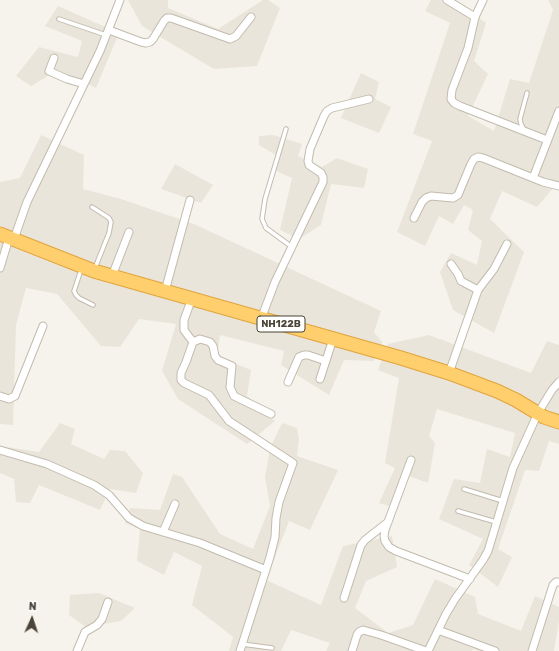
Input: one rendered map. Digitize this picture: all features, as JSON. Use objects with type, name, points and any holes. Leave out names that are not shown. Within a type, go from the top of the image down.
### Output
[{"type":"highway","name":"NH122B","points":[[8,237],[88,269],[448,373],[497,391],[544,417],[559,422]]},
{"type":"street","points":[[0,268],[8,237],[27,202],[84,84],[120,0]]},
{"type":"street","points":[[447,0],[475,17]]},
{"type":"street","points":[[483,0],[475,17],[468,48],[452,90],[452,99],[454,103],[460,106],[547,140]]},
{"type":"street","points":[[107,32],[146,43],[153,39],[164,21],[167,18],[171,18],[230,39],[236,36],[251,17]]},
{"type":"street","points":[[54,58],[49,71],[67,79],[84,84]]},
{"type":"street","points":[[261,319],[275,282],[323,182],[323,176],[321,173],[309,165],[308,161],[310,149],[324,116],[327,111],[332,108],[369,99]]},
{"type":"street","points":[[533,178],[559,110]]},
{"type":"street","points":[[414,218],[422,202],[426,198],[431,196],[453,198],[458,195],[471,164],[474,159],[478,157],[533,178],[559,186]]},
{"type":"street","points":[[165,291],[190,200]]},
{"type":"street","points":[[112,276],[129,232]]},
{"type":"street","points":[[448,373],[478,290],[494,269],[507,244]]},
{"type":"street","points":[[451,264],[461,281],[478,290]]},
{"type":"street","points":[[192,298],[183,324],[184,330],[193,342]]},
{"type":"street","points":[[0,396],[10,399],[16,396],[44,326]]},
{"type":"street","points":[[241,647],[274,542],[277,509],[294,463],[229,421],[209,395],[184,383],[181,380],[181,373],[193,342],[200,339],[210,342],[218,360],[232,366],[230,387],[234,396],[271,414]]},
{"type":"street","points":[[320,379],[333,339]]},
{"type":"street","points":[[288,382],[299,357],[308,355],[326,361]]},
{"type":"street","points":[[352,651],[357,635],[363,630],[427,651],[455,599],[488,551],[514,468],[538,413],[552,390],[559,382]]},
{"type":"street","points":[[0,450],[46,464],[94,485],[109,495],[129,518],[143,526],[200,543],[266,570]]},
{"type":"street","points":[[411,460],[388,522],[384,536],[385,541],[389,547],[396,551],[470,579]]},
{"type":"street","points":[[162,532],[175,504]]},
{"type":"street","points":[[344,598],[361,545],[365,540],[388,522]]},
{"type":"street","points":[[532,651],[553,585],[556,582],[559,582]]},
{"type":"street","points":[[77,651],[85,632],[97,625],[102,619],[108,602]]},
{"type":"street","points":[[438,630],[495,651]]},
{"type":"lane","points":[[59,19],[107,32]]},
{"type":"lane","points":[[525,131],[520,119],[527,93]]},
{"type":"lane","points":[[286,129],[265,199],[262,219],[266,228],[292,247]]},
{"type":"lane","points":[[92,207],[109,218],[111,222],[109,233],[74,291],[79,298],[93,305]]},
{"type":"lane","points":[[464,489],[503,501]]},
{"type":"lane","points":[[458,511],[496,522]]},
{"type":"lane","points":[[241,647],[272,648]]},
{"type":"shaded area","points":[[128,0],[168,0],[168,8],[218,29],[263,0],[268,0],[280,8],[257,66],[214,69],[142,26]]},
{"type":"shaded area","points":[[431,0],[455,0],[486,23],[474,61],[488,74],[468,116],[494,131],[510,79],[529,83],[553,10],[548,0],[559,0],[559,181],[537,207],[502,191],[490,219],[524,252],[494,333],[453,310],[440,272],[451,253],[477,265],[482,241],[468,230],[473,210],[464,205],[453,224],[439,216],[425,246],[397,232],[432,141],[413,134],[450,23],[425,11]]},
{"type":"shaded area","points":[[58,6],[119,33],[96,88],[58,70],[31,86],[16,76],[39,47],[78,57],[82,41],[45,26]]},
{"type":"shaded area","points":[[361,73],[379,82],[375,99],[391,107],[379,133],[341,118]]},
{"type":"shaded area","points":[[41,135],[84,155],[83,189],[121,199],[194,224],[381,311],[374,332],[382,342],[374,361],[344,360],[329,395],[281,365],[284,351],[220,335],[217,356],[251,370],[247,396],[275,421],[247,444],[178,399],[162,371],[176,324],[139,319],[120,347],[101,346],[57,294],[26,288],[16,325],[13,425],[0,424],[0,182],[20,178]]},
{"type":"shaded area","points":[[273,135],[302,144],[298,156],[322,167],[337,158],[368,169],[364,188],[331,184],[321,225],[299,239],[280,230],[292,178],[274,170],[279,157],[259,145],[259,136]]},
{"type":"shaded area","points":[[175,164],[213,185],[201,203],[161,189]]},
{"type":"shaded area","points":[[429,335],[531,373],[547,341],[559,345],[559,444],[549,441],[539,471],[525,470],[498,549],[512,557],[498,587],[469,565],[483,539],[439,519],[454,479],[480,483],[487,449],[510,457],[515,433],[437,409],[429,436],[435,443],[428,483],[409,476],[389,506],[379,503],[395,468],[385,463],[399,378],[378,370],[388,344]]},
{"type":"shaded area","points":[[60,423],[75,429],[71,444],[104,459],[110,450],[125,451],[143,473],[136,493],[110,489],[100,510],[39,485],[30,503],[16,502],[14,479],[0,473],[0,446],[39,452]]},
{"type":"shaded area","points":[[282,423],[297,428],[299,439],[297,456],[338,470],[310,530],[289,521],[266,580],[321,605],[343,546],[392,536],[397,567],[366,581],[355,608],[388,633],[413,625],[435,579],[475,597],[478,614],[521,631],[535,596],[559,607],[559,621],[554,651],[478,651],[473,649],[472,651],[326,651],[330,643],[291,630],[281,651],[229,651],[233,637],[192,605],[202,566],[174,552],[164,575],[137,561],[140,529],[125,523],[130,508],[160,510],[173,474],[182,477],[220,534],[253,549],[270,506],[265,477],[270,448]]},
{"type":"shaded area","points":[[99,593],[135,608],[121,621],[86,627],[69,615],[70,595]]}]
